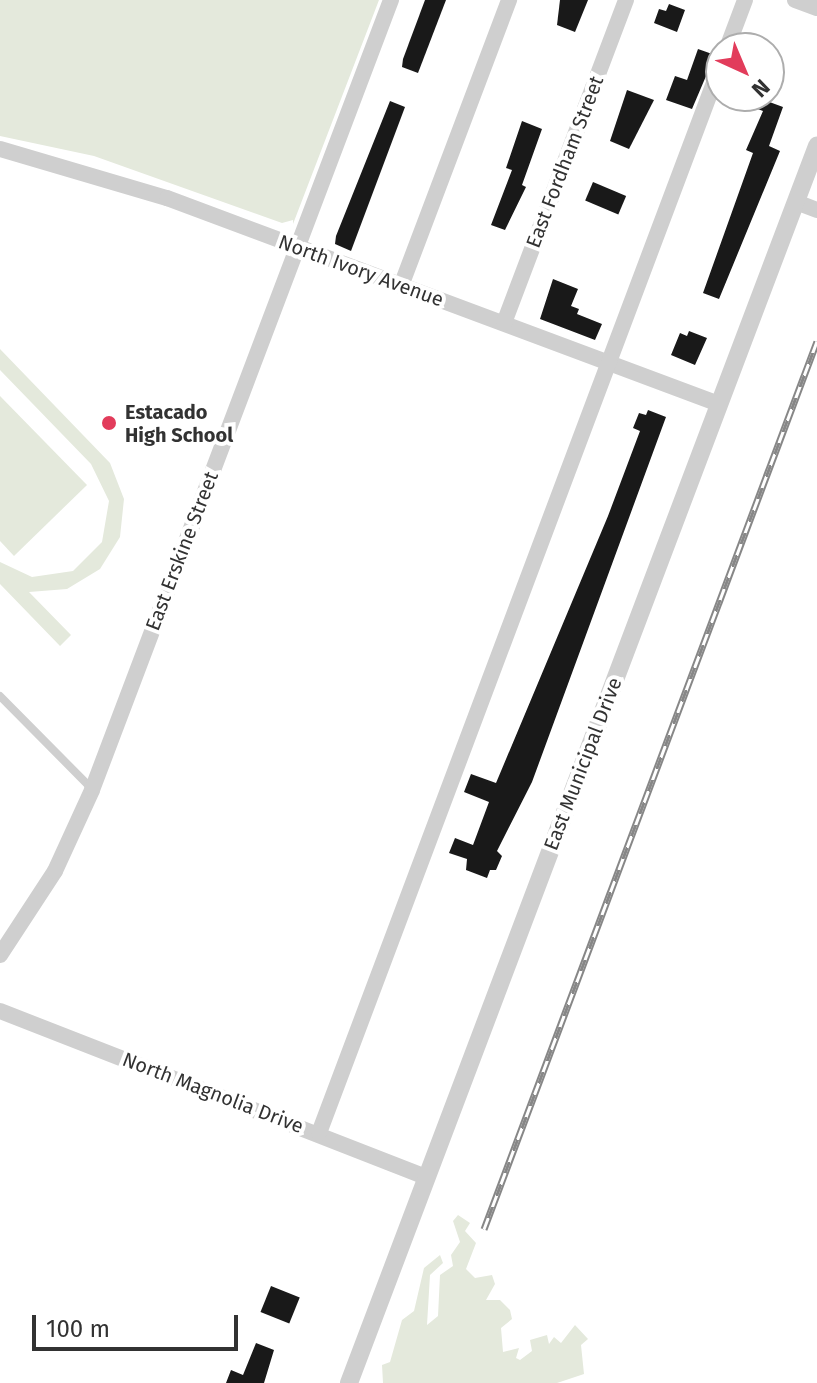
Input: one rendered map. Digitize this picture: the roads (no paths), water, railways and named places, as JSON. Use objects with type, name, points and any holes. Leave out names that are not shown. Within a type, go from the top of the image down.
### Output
[{"type":"street","name":"East Erskine Street","points":[[0,955],[55,871],[92,790],[391,0]]},
{"type":"street","points":[[401,286],[509,0]]},
{"type":"street","name":"East Fordham Street","points":[[504,323],[626,0]]},
{"type":"street","points":[[733,32],[745,0]]},
{"type":"street","points":[[795,0],[817,8]]},
{"type":"street","points":[[319,1133],[705,107]]},
{"type":"street","name":"East Municipal Drive","points":[[349,1383],[817,146]]},
{"type":"street","name":"North Ivory Avenue","points":[[0,149],[110,178],[719,404]]},
{"type":"street","points":[[796,202],[817,210]]},
{"type":"street","name":"North Magnolia Drive","points":[[0,1011],[426,1177]]},
{"type":"lane","points":[[0,696],[92,790]]},
{"type":"railway","points":[[484,1229],[817,341]]},
{"type":"place","name":"Estacado High School","points":[[109,423]]}]
